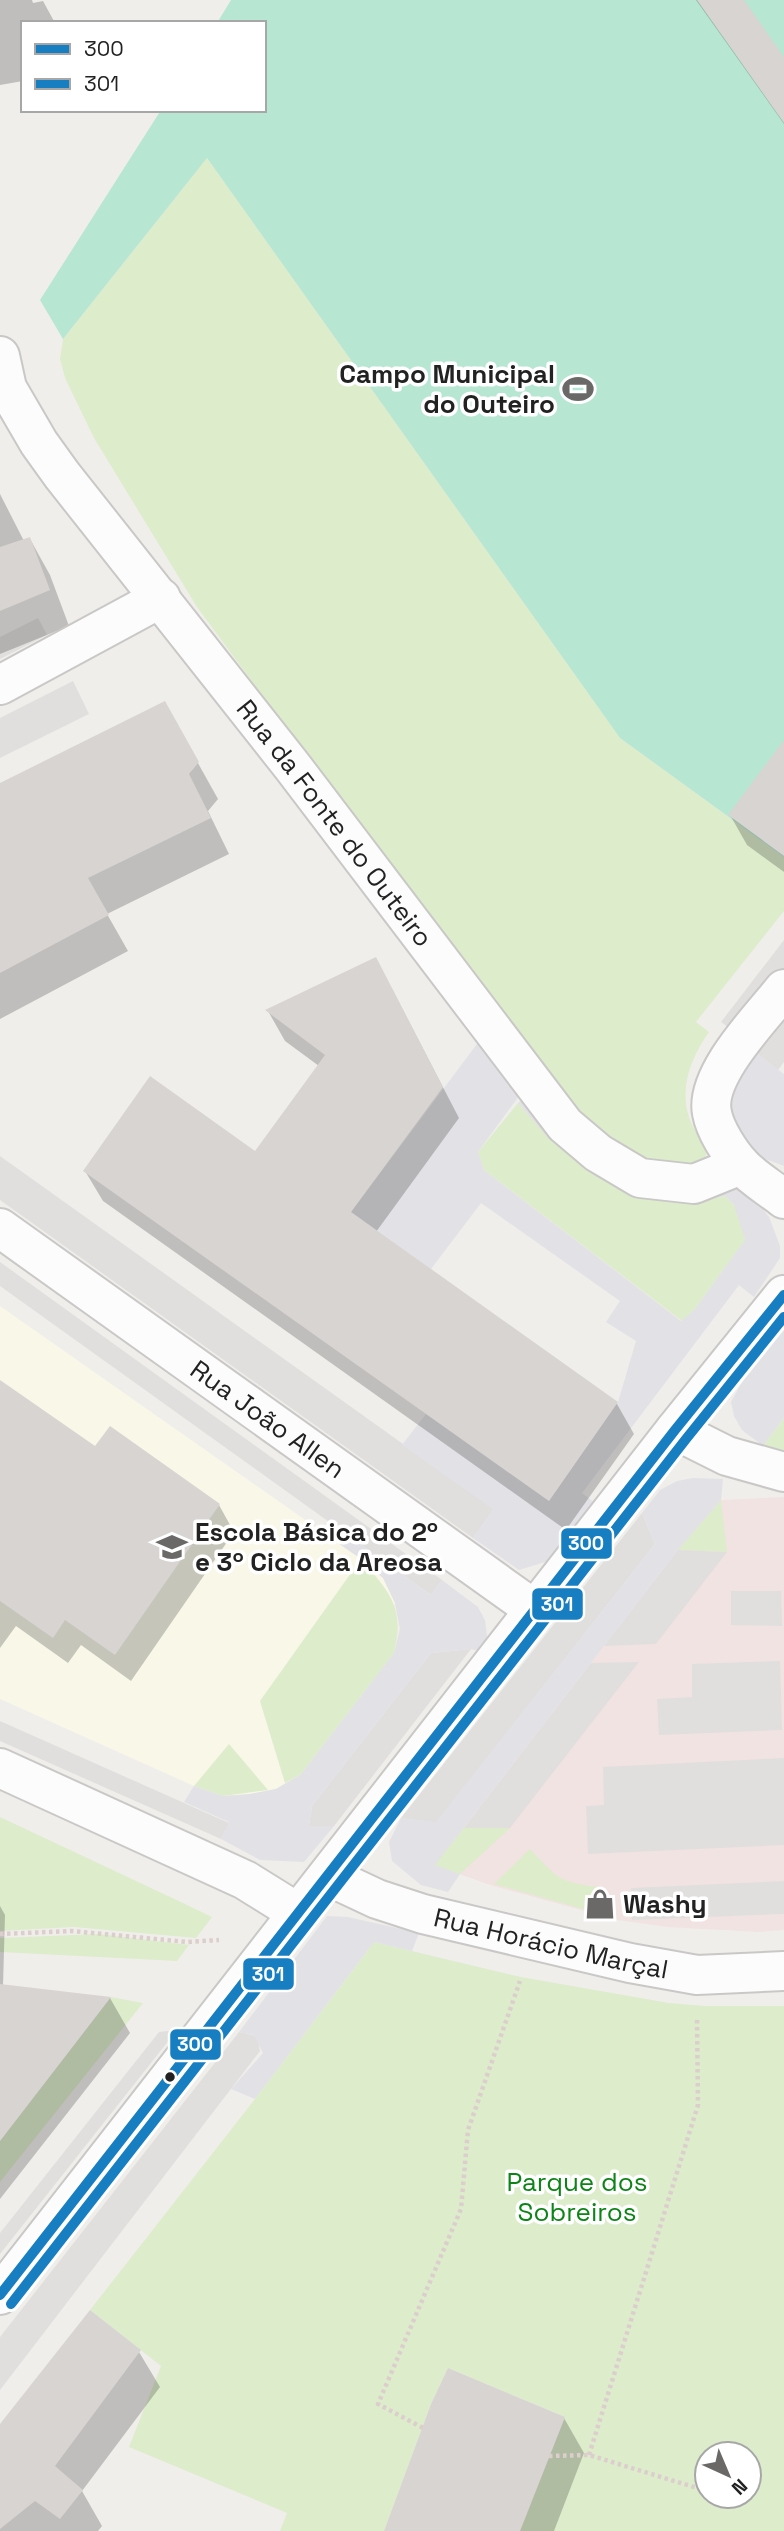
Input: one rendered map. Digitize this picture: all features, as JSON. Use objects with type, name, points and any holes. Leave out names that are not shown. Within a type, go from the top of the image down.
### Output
[{"type":"street","name":"Rua da Fonte do Outeiro","points":[[3,378],[47,454],[301,777],[565,1125],[598,1153],[640,1178],[694,1184],[741,1166]]},
{"type":"street","points":[[0,685],[161,598]]},
{"type":"street","points":[[784,989],[724,1066],[715,1088],[712,1112],[741,1166],[784,1199]]},
{"type":"street","name":"Rua João Allen","points":[[0,1228],[535,1610]]},
{"type":"street","points":[[0,2295],[675,1430],[784,1295]]},
{"type":"street","points":[[675,1430],[727,1456],[784,1472]]},
{"type":"street","points":[[0,1768],[245,1880],[298,1913]]},
{"type":"street","name":"Rua Horácio Marçal","points":[[328,1876],[377,1899],[423,1914],[629,1963],[697,1975],[784,1971]]},
{"type":"path","points":[[0,1934],[72,1931],[192,1941],[227,1940]]},
{"type":"path","points":[[423,2428],[378,2404],[461,2208],[468,2130],[534,1941]]},
{"type":"path","points":[[589,2455],[698,2105],[697,1975]]},
{"type":"path","points":[[549,2456],[589,2455],[693,2487]]},
{"type":"shaded area","points":[[38,618],[47,635],[0,659],[0,637]]},
{"type":"shaded area","points":[[73,681],[89,714],[0,758],[0,718]]},
{"type":"shaded area","points":[[784,940],[784,969],[735,1032],[721,1022]]},
{"type":"shaded area","points":[[784,1013],[784,1062],[778,1070],[754,1051]]},
{"type":"shaded area","points":[[480,1040],[522,1092],[478,1152],[484,1170],[681,1321],[694,1310],[745,1240],[734,1205],[725,1196],[691,1203],[659,1201],[595,1176],[547,1137],[518,1103],[526,1097],[546,1123],[719,1189],[743,1190],[769,1217],[780,1246],[780,1258],[754,1297],[739,1285],[582,1493],[595,1503],[562,1548],[545,1562],[519,1570],[473,1538],[493,1509],[402,1445],[426,1414],[549,1501],[618,1402],[636,1341],[606,1322],[620,1301],[481,1203],[431,1269],[351,1212]]},
{"type":"shaded area","points":[[754,1051],[784,1074],[784,1166],[763,1158],[754,1151],[741,1138],[732,1120],[729,1096]]},
{"type":"shaded area","points":[[0,1156],[494,1509],[473,1538],[0,1200]]},
{"type":"shaded area","points":[[0,1262],[442,1580],[431,1595],[0,1286]]},
{"type":"shaded area","name":"Escola Básica do 2º e 3º Ciclo da Areosa","points":[[0,1306],[361,1559],[383,1578],[395,1603],[301,1774],[276,1789],[223,1796],[194,1786],[0,1699]]},
{"type":"shaded area","points":[[784,1328],[784,1418],[763,1446],[742,1430],[734,1416],[731,1402],[742,1382]]},
{"type":"shaded area","points":[[693,1478],[723,1479],[721,1500],[678,1550],[435,1865],[460,1874],[448,1892],[421,1885],[392,1861],[389,1842],[401,1818],[436,1822],[655,1544],[642,1513],[660,1490],[677,1481]]},
{"type":"shaded area","points":[[784,1497],[784,1930],[759,1932],[667,1927],[618,1920],[493,1886],[434,1865],[678,1550],[721,1500]]},
{"type":"shaded area","points":[[642,1513],[655,1544],[436,1823],[401,1818]]},
{"type":"shaded area","points":[[335,1526],[431,1595],[442,1580],[478,1607],[485,1620],[487,1637],[479,1651],[471,1649],[431,1653],[312,1806],[309,1826],[334,1826],[304,1862],[260,1860],[221,1839],[229,1822],[184,1802],[194,1786],[223,1796],[250,1794],[276,1789],[301,1774],[394,1653],[400,1629],[395,1603],[383,1578],[328,1536]]},
{"type":"shaded area","points":[[678,1550],[727,1552],[656,1644],[604,1646]]},
{"type":"shaded area","points":[[731,1591],[781,1591],[782,1626],[731,1625]]},
{"type":"shaded area","points":[[471,1649],[334,1826],[309,1826],[312,1806],[431,1653]]},
{"type":"shaded area","points":[[780,1661],[782,1730],[659,1735],[657,1699],[692,1697],[692,1664]]},
{"type":"shaded area","points":[[639,1662],[510,1828],[464,1828],[591,1663]]},
{"type":"shaded area","points":[[0,1721],[229,1823],[221,1839],[0,1741]]},
{"type":"shaded area","points":[[784,1758],[784,1845],[588,1854],[586,1806],[604,1805],[603,1767]]},
{"type":"shaded area","points":[[784,1881],[784,1914],[632,1920],[631,1888]]},
{"type":"shaded area","points":[[327,1916],[348,1917],[419,1933],[412,1951],[374,1942],[255,2099],[231,2089],[263,2053],[254,2035],[239,2032]]},
{"type":"shaded area","points":[[177,2030],[0,2254],[0,2233],[159,2032]]},
{"type":"shaded area","points":[[239,2032],[257,2036],[260,2051],[0,2390],[0,2337]]},
{"type":"green space","name":"Campo Municipal do Outeiro","points":[[231,0],[784,0],[784,857],[620,738],[207,158],[63,339],[40,300],[160,112],[266,112],[266,21],[218,21]]},
{"type":"green space","points":[[207,158],[620,738],[784,857],[784,911],[696,1022],[709,1032],[697,1051],[689,1072],[686,1106],[707,1152],[704,1161],[661,1167],[629,1158],[603,1139],[555,1092],[197,607],[94,438],[65,378],[60,359],[63,339]]},
{"type":"green space","points":[[518,1103],[572,1157],[615,1185],[662,1201],[693,1203],[725,1196],[734,1205],[746,1239],[694,1310],[682,1321],[484,1170],[478,1152]]},
{"type":"green space","points":[[784,1418],[784,1459],[763,1446]]},
{"type":"green space","points":[[721,1500],[727,1552],[678,1550]]},
{"type":"green space","points":[[361,1559],[387,1592],[396,1612],[398,1624],[394,1653],[301,1774],[285,1783],[260,1701]]},
{"type":"green space","points":[[229,1744],[268,1790],[223,1796],[194,1786]]},
{"type":"green space","points":[[0,1817],[212,1917],[196,1938],[74,1927],[0,1931]]},
{"type":"green space","points":[[464,1828],[510,1828],[460,1874],[434,1865]]},
{"type":"green space","points":[[530,1849],[559,1877],[573,1883],[597,1887],[597,1913],[494,1884]]},
{"type":"green space","points":[[99,1934],[189,1945],[177,1961],[0,1952],[0,1938]]},
{"type":"green space","name":"Parque dos Sobreiros","points":[[374,1942],[521,1977],[669,2003],[784,2006],[784,2531],[520,2531],[565,2417],[448,2368],[431,2404],[384,2531],[280,2531],[287,2513],[129,2447],[161,2366],[90,2310]]},
{"type":"green space","points":[[111,1997],[143,2003],[0,2182],[0,2141]]},
{"type":"building","points":[[697,0],[744,0],[784,57],[784,123]]},
{"type":"building","points":[[30,537],[50,590],[0,611],[0,547]]},
{"type":"building","points":[[165,701],[199,762],[189,774],[211,818],[88,878],[109,915],[0,973],[0,783]]},
{"type":"building","points":[[784,740],[784,856],[728,815]]},
{"type":"building","points":[[376,957],[443,1087],[351,1212],[618,1402],[549,1501],[83,1171],[150,1076],[255,1151],[325,1055],[265,1010]]},
{"type":"building","points":[[0,1380],[95,1446],[110,1426],[220,1504],[115,1655],[65,1620],[53,1638],[0,1601]]},
{"type":"building","points":[[0,1984],[111,1997],[0,2141]]},
{"type":"building","points":[[90,2310],[141,2350],[55,2466],[83,2490],[60,2519],[35,2501],[0,2529],[0,2424]]},
{"type":"building","points":[[448,2368],[565,2417],[520,2531],[384,2531],[431,2404]]},
{"type":"transit line","name":"300","points":[[0,2295],[675,1430],[784,1295]]},
{"type":"transit line","name":"301","points":[[11,2304],[784,1317]]},
{"type":"place","name":"Campo Municipal do Outeiro","points":[[578,389]]},
{"type":"place","name":"Escola Básica do 2º e 3º Ciclo da Areosa","points":[[172,1547]]},
{"type":"place","name":"Washy","points":[[600,1904]]}]
